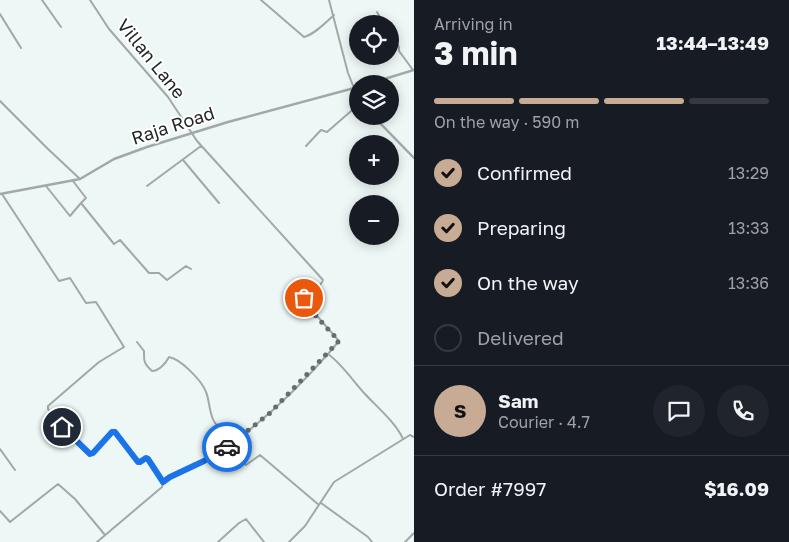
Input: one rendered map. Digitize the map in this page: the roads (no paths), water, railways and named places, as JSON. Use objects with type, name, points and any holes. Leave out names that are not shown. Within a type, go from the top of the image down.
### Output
[{"type":"street","points":[[42,0],[62,27]]},
{"type":"street","name":"Villan Lane","points":[[90,0],[109,29],[168,97],[191,134],[323,280],[322,285],[306,295],[303,300],[339,341],[328,354]]},
{"type":"street","points":[[261,0],[304,37],[334,16]]},
{"type":"street","points":[[329,0],[349,75]]},
{"type":"street","points":[[0,14],[21,48]]},
{"type":"street","points":[[397,75],[413,70],[399,51]]},
{"type":"street","name":"Raja Road","points":[[1,194],[80,179],[114,159],[228,122],[349,90]]},
{"type":"street","points":[[0,101],[48,150],[80,179]]},
{"type":"street","points":[[306,146],[321,130],[327,132],[349,113]]},
{"type":"street","points":[[382,125],[414,158]]},
{"type":"street","points":[[147,186],[201,146]]},
{"type":"street","points":[[182,160],[219,204]]},
{"type":"street","points":[[46,186],[70,216],[86,198],[73,181]]},
{"type":"street","points":[[1,194],[59,281],[70,278],[86,303],[96,302],[124,346],[99,362],[48,406],[48,410],[70,437],[90,454],[112,432],[115,432],[138,462],[146,458],[148,459],[163,482]]},
{"type":"street","points":[[81,203],[114,244],[120,240],[149,274],[159,273],[167,280],[186,266],[191,269]]},
{"type":"street","points":[[137,342],[144,351],[144,362],[152,371],[156,371],[166,363],[169,357],[182,364],[201,383],[206,392],[215,422],[222,428],[230,428],[237,438]]},
{"type":"street","points":[[97,542],[162,487],[163,482],[204,461],[254,428],[328,354],[401,434],[403,439]]},
{"type":"street","points":[[289,542],[305,526],[334,482],[410,435],[414,437]]},
{"type":"street","points":[[226,447],[246,465],[260,455],[320,504],[368,537],[372,542]]},
{"type":"street","points":[[0,449],[16,470]]},
{"type":"street","points":[[0,511],[10,522],[58,484],[75,499],[105,535]]},
{"type":"street","points":[[218,542],[246,519],[264,542]]},
{"type":"street","points":[[405,542],[414,533]]}]
